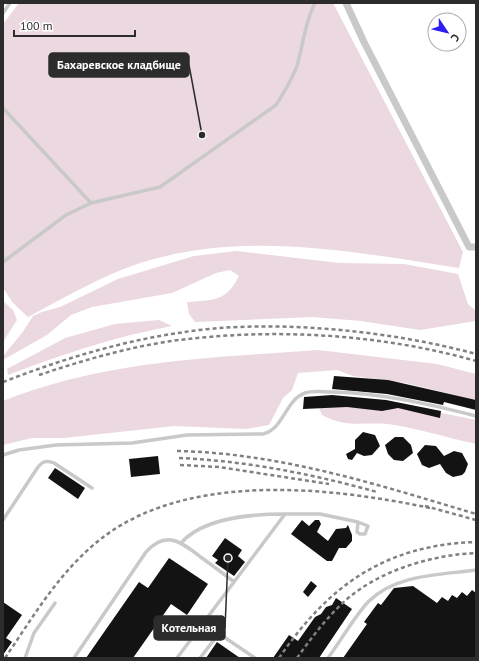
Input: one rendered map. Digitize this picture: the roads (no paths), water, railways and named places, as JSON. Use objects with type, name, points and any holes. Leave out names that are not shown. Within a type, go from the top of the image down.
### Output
[{"type":"street","points":[[346,3],[364,42],[469,247],[476,247]]},
{"type":"lane","points":[[3,13],[10,3]]},
{"type":"lane","points":[[3,262],[66,215],[91,203],[160,187],[276,105],[288,87],[296,67],[310,13],[315,3]]},
{"type":"lane","points":[[3,108],[91,203]]},
{"type":"lane","points":[[3,455],[19,450],[56,445],[132,442],[187,434],[263,434],[274,429],[295,399],[310,391],[350,392],[392,398],[476,416]]},
{"type":"lane","points":[[3,520],[38,466],[44,461],[49,460],[92,488]]},
{"type":"lane","points":[[177,658],[285,514]]},
{"type":"lane","points":[[181,542],[195,530],[211,524],[254,515],[320,514],[358,522]]},
{"type":"lane","points":[[74,658],[148,550],[161,541],[174,540],[181,542],[234,582]]},
{"type":"lane","points":[[328,658],[368,601],[385,588],[407,579],[476,570]]},
{"type":"lane","points":[[25,658],[34,633],[55,603]]},
{"type":"lane","points":[[200,658],[217,636],[221,635],[255,658]]},
{"type":"railway","points":[[3,382],[68,359],[133,341],[178,333],[213,329],[250,327],[328,329],[405,338],[476,354]]},
{"type":"railway","points":[[39,375],[91,359],[144,346],[179,340],[253,334],[291,334],[366,339],[440,352],[476,361]]},
{"type":"railway","points":[[177,451],[215,453],[254,458],[329,472],[476,514]]},
{"type":"railway","points":[[179,458],[229,462],[279,469],[377,492]]},
{"type":"railway","points":[[180,465],[219,467],[329,484]]},
{"type":"railway","points":[[5,658],[44,600],[77,560],[90,548],[125,523],[164,506],[208,495],[253,490],[299,490],[389,500],[430,508]]},
{"type":"railway","points":[[425,506],[476,520]]},
{"type":"railway","points":[[279,658],[298,632],[318,610],[339,590],[362,574],[387,561],[414,551],[443,545],[476,542]]},
{"type":"railway","points":[[297,658],[332,613],[346,600],[374,580],[390,572],[424,561],[459,554],[476,553]]},
{"type":"place","name":"Бахаревское кладбище","points":[[202,135]]},
{"type":"place","name":"Котельная","points":[[228,558]]}]
